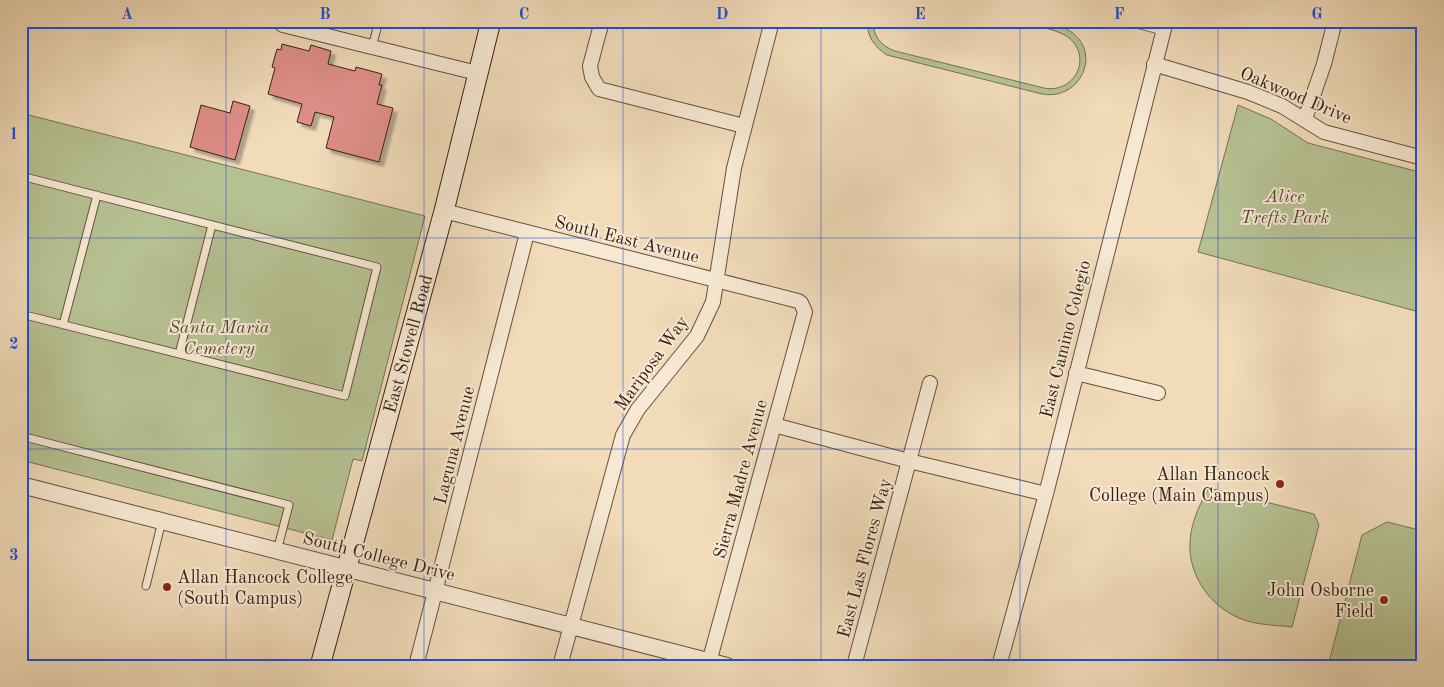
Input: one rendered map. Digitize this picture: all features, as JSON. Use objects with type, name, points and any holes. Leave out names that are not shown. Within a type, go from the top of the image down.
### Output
[{"type":"main road","name":"East Stowell Road","points":[[320,666],[444,211],[491,21]]},
{"type":"street","points":[[278,21],[283,25],[478,73]]},
{"type":"street","points":[[602,21],[590,66],[592,77],[600,88],[744,126]]},
{"type":"street","name":"Mariposa Way","points":[[560,666],[623,435],[638,409],[697,336],[713,302],[734,168],[772,21]]},
{"type":"street","points":[[1305,119],[1324,64],[1335,21]]},
{"type":"street","name":"East Camino Colegio","points":[[1000,666],[1046,494],[1164,26]]},
{"type":"street","name":"Oakwood Drive","points":[[1154,64],[1248,92],[1282,106],[1324,132],[1423,158]]},
{"type":"street","name":"South East Avenue","points":[[444,211],[801,303]]},
{"type":"street","name":"Laguna Avenue","points":[[416,666],[527,233]]},
{"type":"street","name":"Sierra Madre Avenue","points":[[709,663],[804,312],[801,303]]},
{"type":"street","points":[[1076,372],[1158,393]]},
{"type":"street","name":"East Las Flores Way","points":[[854,666],[930,383]]},
{"type":"street","points":[[774,425],[909,461],[1046,494]]},
{"type":"street","name":"South College Drive","points":[[21,485],[709,663],[727,666]]},
{"type":"lane","points":[[372,47],[379,21]]},
{"type":"lane","points":[[1125,21],[1164,26]]},
{"type":"lane","points":[[21,176],[377,267],[345,396],[21,314]]},
{"type":"lane","points":[[63,324],[97,195]]},
{"type":"lane","points":[[179,354],[212,225]]},
{"type":"lane","points":[[21,436],[289,505],[277,551]]},
{"type":"lane","points":[[146,586],[162,521]]},
{"type":"green space","points":[[867,21],[873,21],[876,36],[882,43],[895,51],[1044,88],[1064,86],[1077,73],[1080,64],[1076,46],[1069,38],[1057,32],[1013,21],[1050,23],[1070,31],[1080,40],[1085,51],[1086,62],[1083,73],[1076,83],[1067,90],[1055,94],[1042,94],[887,55],[872,41],[868,32]]},
{"type":"green space","name":"Alice Trefts Park","points":[[1238,105],[1271,119],[1308,143],[1423,173],[1423,313],[1198,252]]},
{"type":"green space","name":"Santa Maria Cemetery","points":[[21,113],[425,216],[362,461],[353,459],[332,540],[21,460]]},
{"type":"green space","points":[[1209,488],[1314,514],[1319,525],[1292,627],[1258,623],[1239,618],[1219,606],[1203,588],[1193,566],[1190,542],[1196,514]]},
{"type":"green space","name":"John Osborne Field","points":[[1387,522],[1423,531],[1423,666],[1328,666],[1362,535]]},
{"type":"building","points":[[282,44],[309,51],[311,45],[331,51],[328,64],[355,71],[356,67],[382,74],[379,85],[382,85],[377,104],[393,108],[379,162],[326,148],[334,117],[315,112],[311,126],[297,122],[302,104],[268,94],[275,68],[272,67],[277,49],[281,50]]},
{"type":"building","points":[[233,101],[250,106],[235,160],[190,147],[201,105],[230,113]]},
{"type":"place","name":"Allan Hancock College (Main Campus)","points":[[1280,484]]},
{"type":"place","name":"Allan Hancock College (South Campus)","points":[[167,587]]},
{"type":"place","name":"John Osborne Field","points":[[1384,600]]}]
